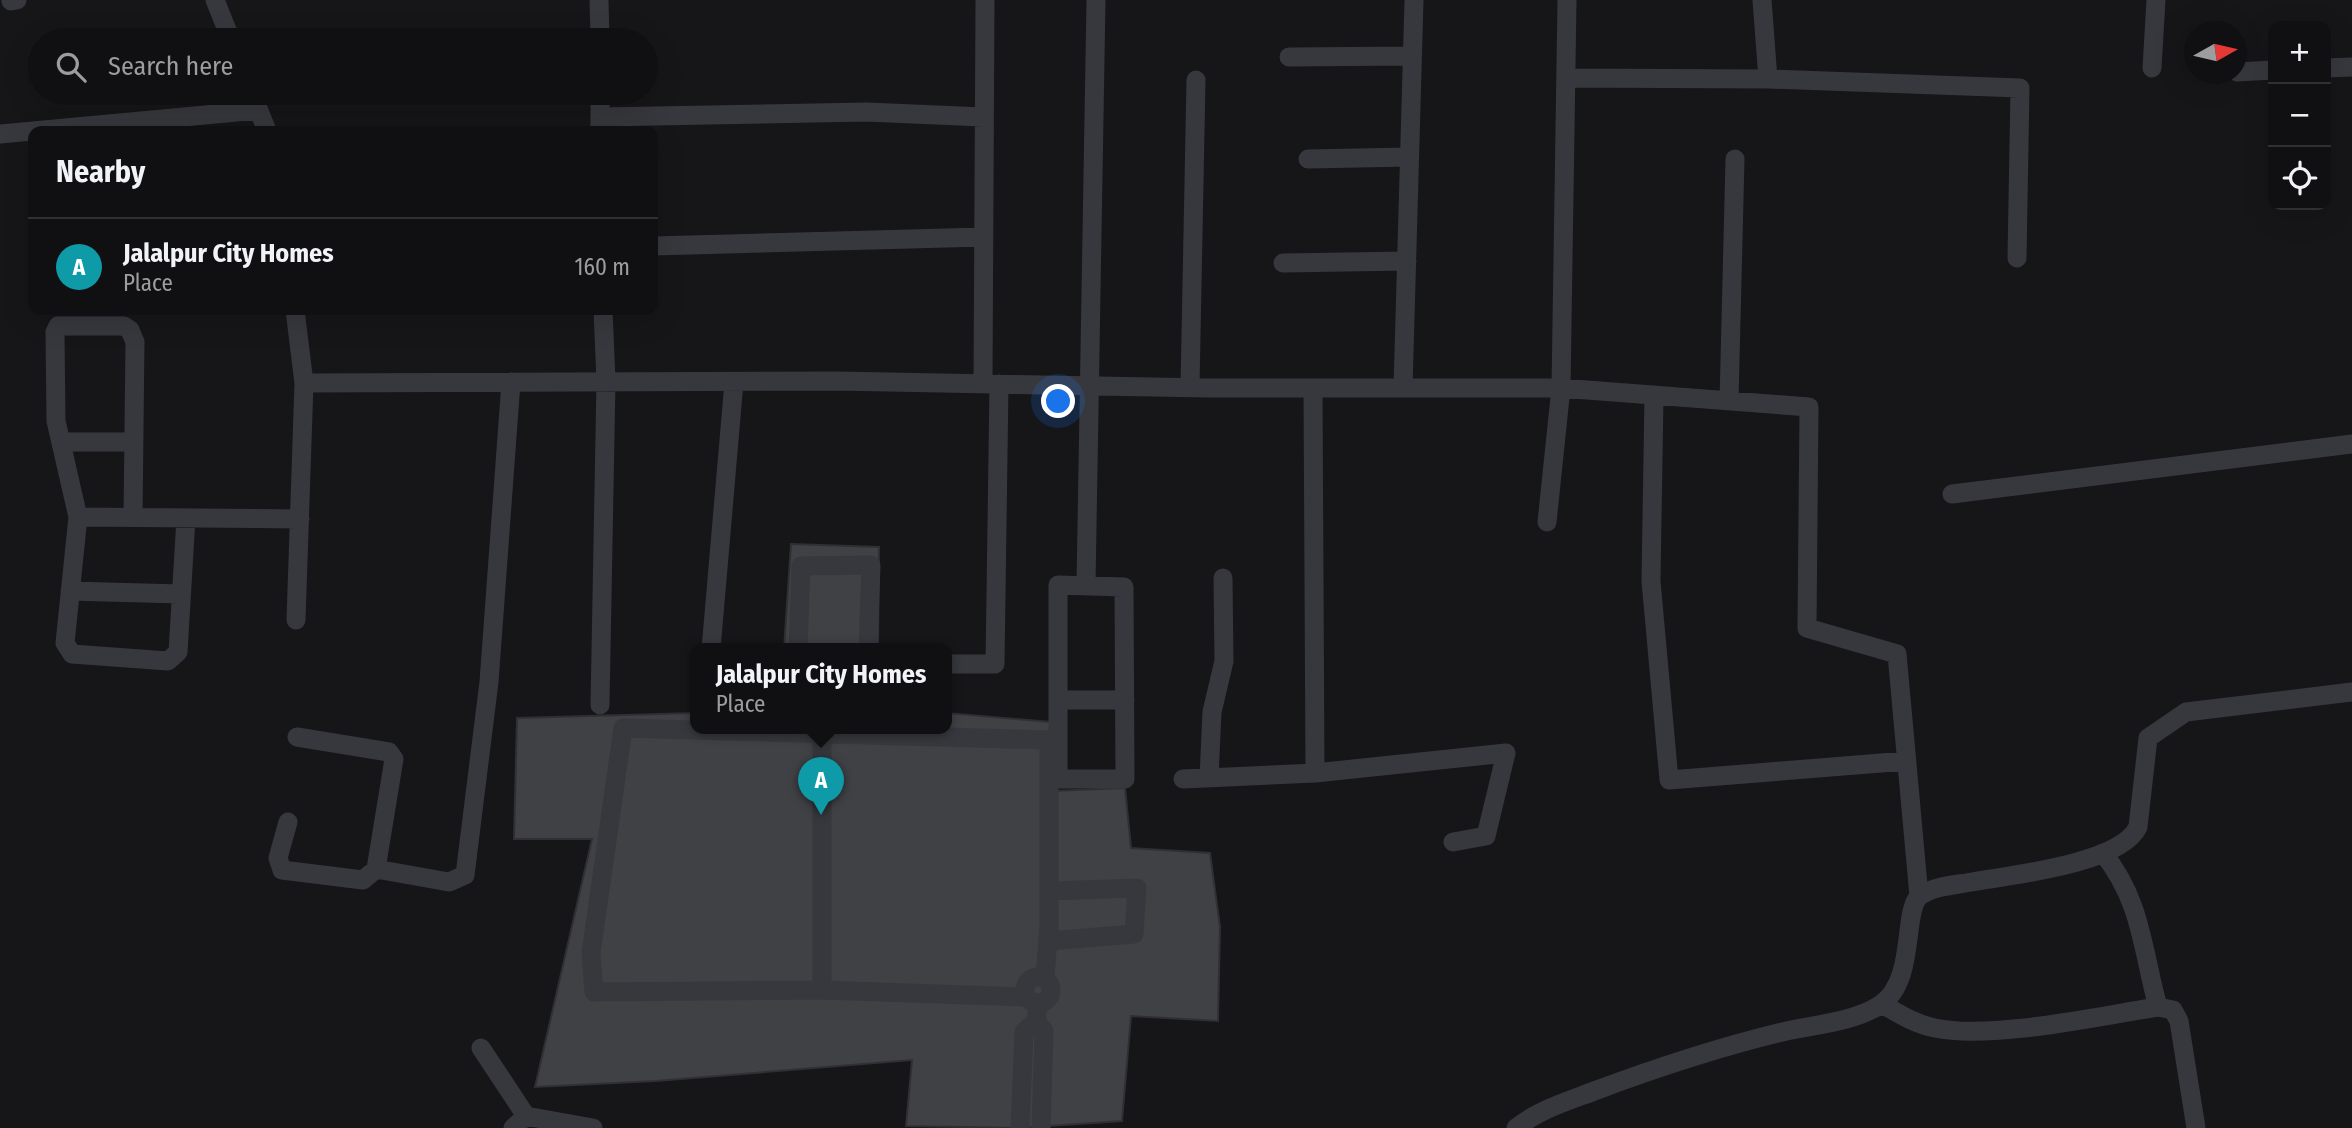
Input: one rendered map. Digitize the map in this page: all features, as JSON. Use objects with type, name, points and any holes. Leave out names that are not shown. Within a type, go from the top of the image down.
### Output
[{"type":"street","points":[[11,1],[17,0]]},
{"type":"street","points":[[215,0],[226,28]]},
{"type":"street","points":[[599,0],[600,28]]},
{"type":"street","points":[[952,664],[995,664],[991,384],[984,237],[985,0]]},
{"type":"street","points":[[1086,586],[1096,0]]},
{"type":"street","points":[[1403,388],[1414,0]]},
{"type":"street","points":[[1547,522],[1561,388],[1567,0]]},
{"type":"street","points":[[1762,0],[1768,79]]},
{"type":"street","points":[[2152,68],[2157,0]]},
{"type":"street","points":[[1289,57],[1412,56]]},
{"type":"street","points":[[2331,68],[2352,67]]},
{"type":"street","points":[[2247,71],[2268,70]]},
{"type":"street","points":[[1566,78],[1768,79],[2020,88],[2017,258]]},
{"type":"street","points":[[1190,387],[1196,80]]},
{"type":"street","points":[[62,126],[224,105]]},
{"type":"street","points":[[257,105],[265,126]]},
{"type":"street","points":[[600,105],[600,124],[866,112],[984,117]]},
{"type":"street","points":[[0,134],[28,130]]},
{"type":"street","points":[[1308,159],[1409,157]]},
{"type":"street","points":[[1728,401],[1735,159]]},
{"type":"street","points":[[658,246],[984,237]]},
{"type":"street","points":[[1283,263],[1407,261]]},
{"type":"street","points":[[296,315],[304,383],[296,620]]},
{"type":"street","points":[[600,705],[606,382],[603,315]]},
{"type":"street","points":[[133,517],[135,342],[130,331],[124,326],[58,326],[55,332],[56,421],[78,517],[65,643],[72,654],[168,661],[178,652],[186,518]]},
{"type":"street","points":[[376,869],[449,882],[465,876],[489,682],[511,382]]},
{"type":"street","points":[[712,643],[734,382]]},
{"type":"street","points":[[304,383],[734,382],[1561,388],[1809,407],[1807,628],[1897,654],[1919,896]]},
{"type":"street","points":[[1312,388],[1315,773]]},
{"type":"street","points":[[1654,395],[1651,581],[1670,780],[1906,761]]},
{"type":"street","points":[[61,442],[133,442]]},
{"type":"street","points":[[1952,494],[2352,444]]},
{"type":"street","points":[[78,517],[300,519]]},
{"type":"street","points":[[798,643],[801,566],[871,565],[868,643]]},
{"type":"street","points":[[1209,778],[1212,712],[1224,661],[1223,578]]},
{"type":"street","points":[[1058,585],[1124,587],[1125,779],[1058,779],[1058,700],[1058,585]]},
{"type":"street","points":[[70,591],[181,594]]},
{"type":"street","points":[[1516,1128],[1534,1114],[1622,1080],[1753,1040],[1861,1013],[1882,1004],[1902,974],[1911,934],[1911,907],[1919,896],[1939,888],[2044,869],[2103,853],[2133,837],[2138,827],[2148,738],[2186,712],[2352,692]]},
{"type":"street","points":[[1058,700],[1125,700]]},
{"type":"street","points":[[690,729],[623,728],[592,953],[594,992],[822,990],[1033,1007]]},
{"type":"street","points":[[822,734],[822,990]]},
{"type":"street","points":[[854,734],[1049,740],[1049,891],[1045,978],[1037,976],[1029,980],[1025,988],[1044,1031],[1041,1128]]},
{"type":"street","points":[[288,822],[278,858],[282,870],[363,880],[376,869],[394,759],[389,752],[297,737]]},
{"type":"street","points":[[1183,779],[1315,773],[1506,753],[1486,836],[1453,842]]},
{"type":"street","points":[[2103,853],[2122,877],[2136,908],[2158,1007]]},
{"type":"street","points":[[1048,942],[1134,934],[1137,888],[1049,891]]},
{"type":"street","points":[[1882,1004],[1914,1023],[1937,1029],[1963,1030],[2016,1027],[2158,1007],[2173,1010],[2179,1021],[2196,1128]]},
{"type":"street","points":[[1020,1128],[1024,1032],[1033,1007]]},
{"type":"street","points":[[481,1048],[520,1122],[593,1128]]},
{"type":"building","points":[[791,544],[879,547],[878,643],[784,643]]},
{"type":"building","points":[[690,713],[690,734],[952,734],[952,713],[1051,722],[1052,791],[1125,788],[1131,848],[1210,853],[1220,927],[1218,1021],[1131,1016],[1122,1121],[1020,1128],[906,1126],[912,1060],[656,1081],[535,1087],[592,839],[514,839],[517,718]]},
{"type":"place","name":"Jalalpur City Homes","points":[[821,815]]}]
